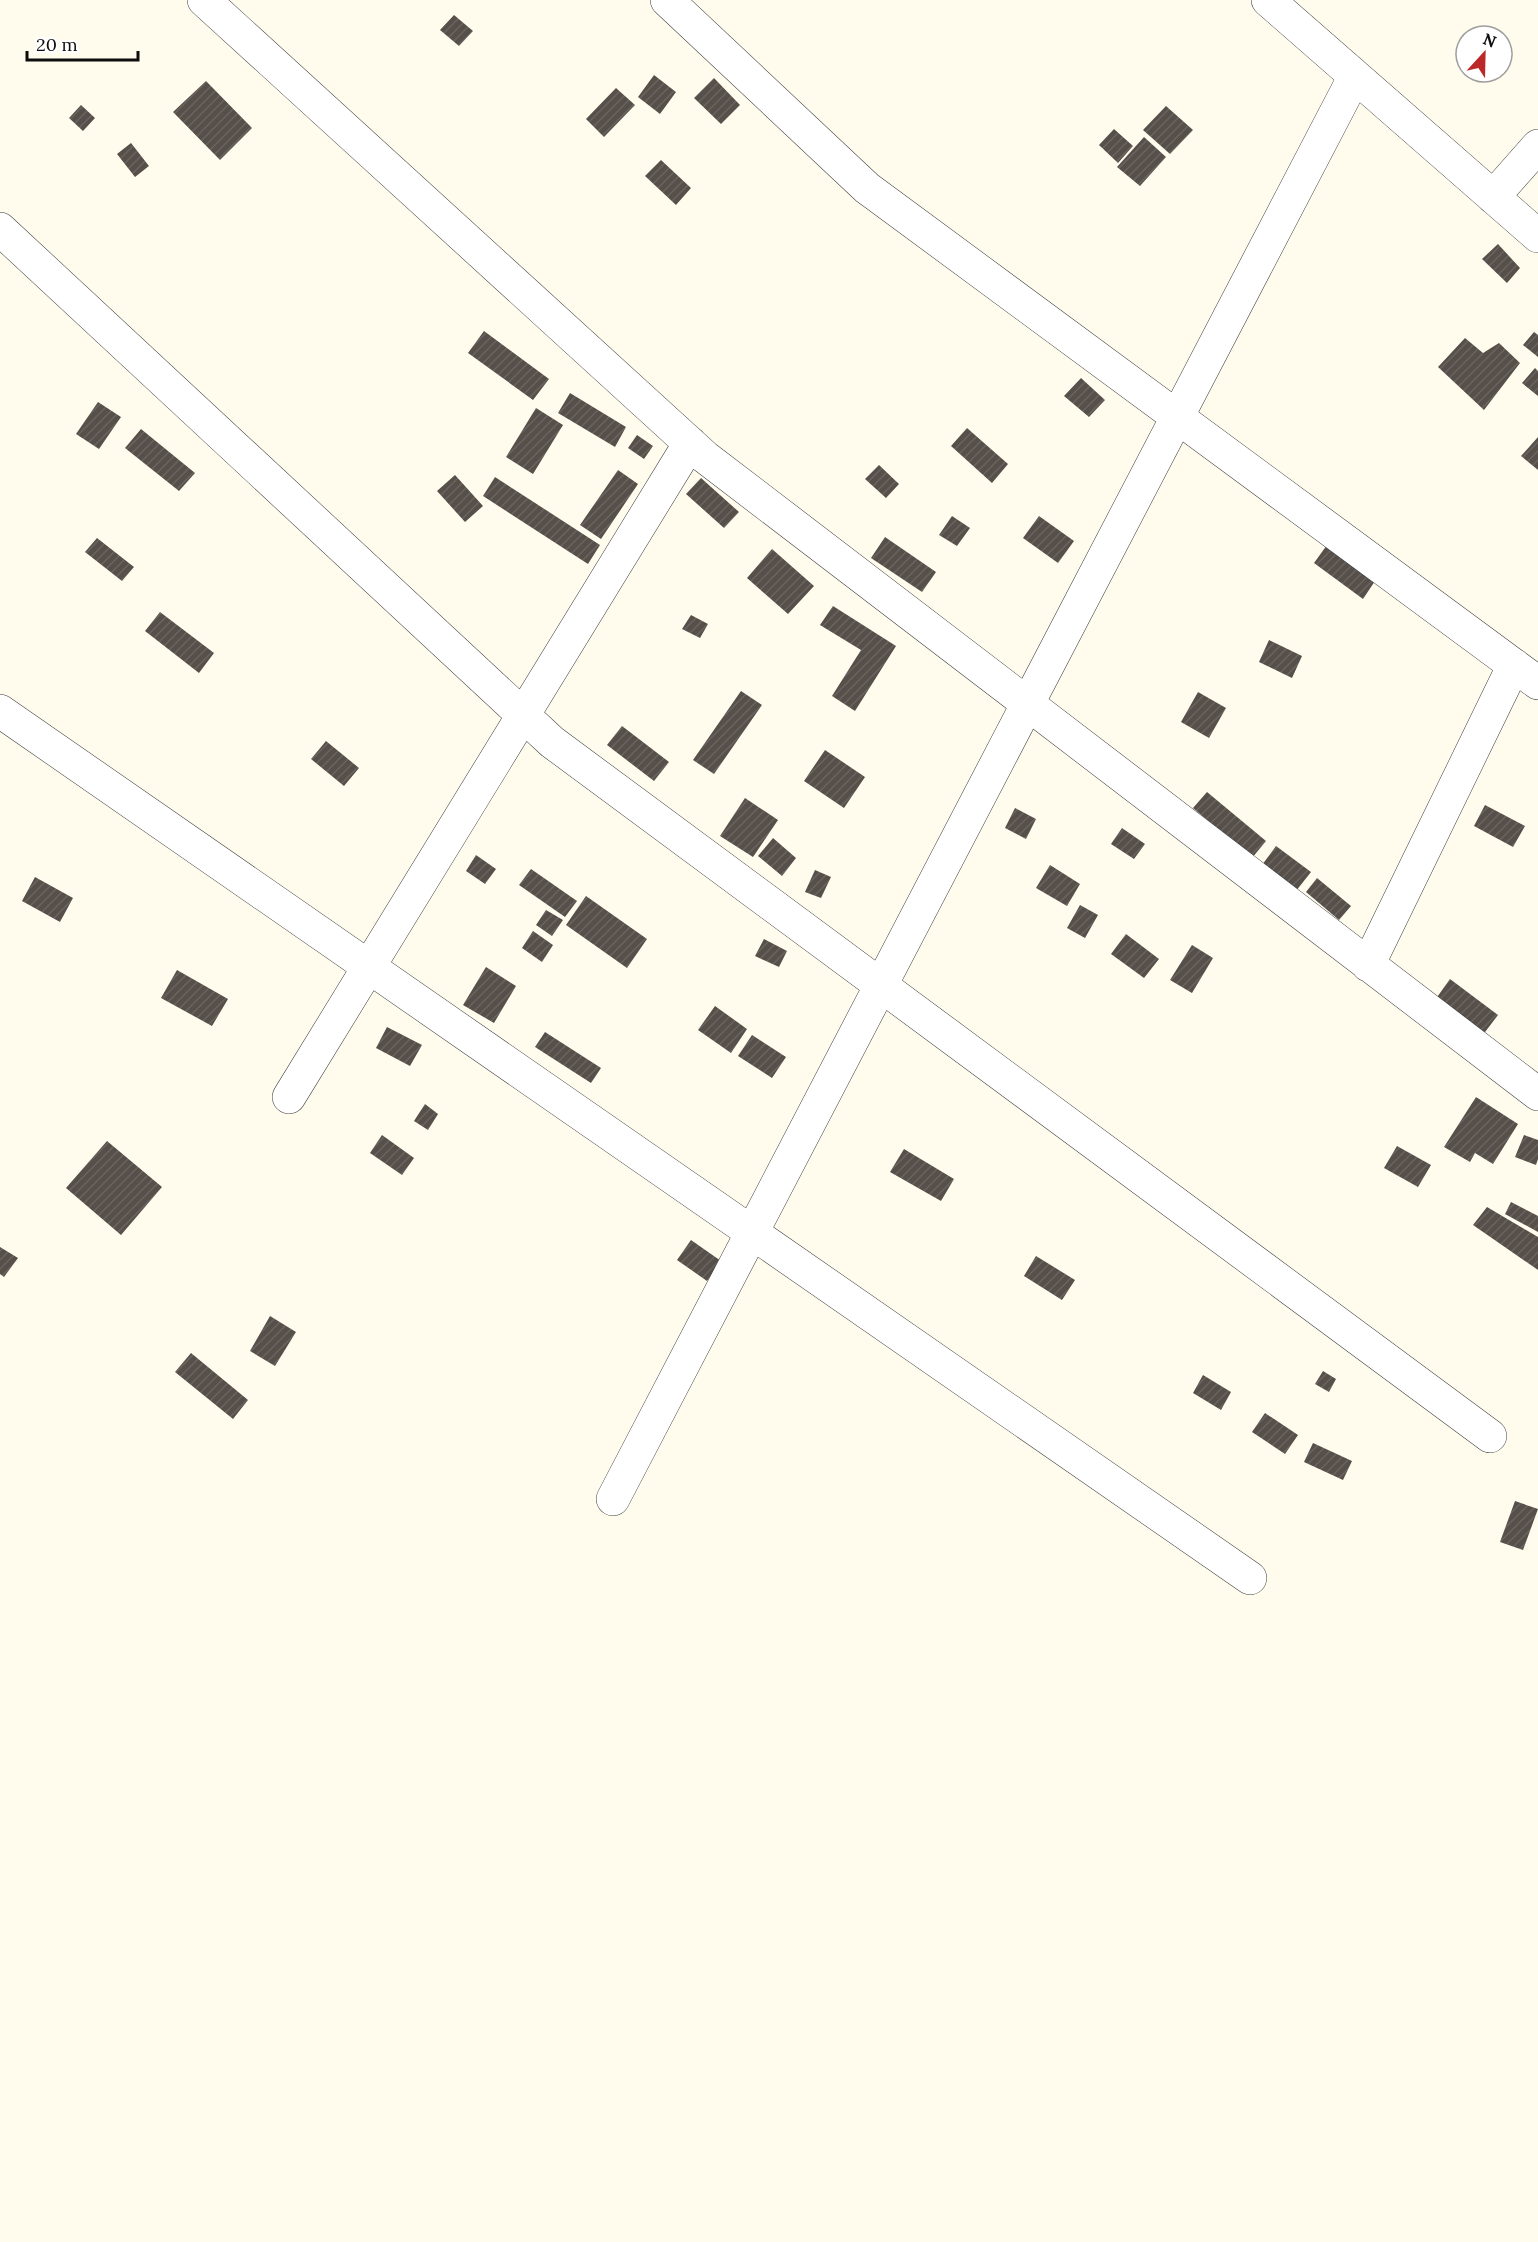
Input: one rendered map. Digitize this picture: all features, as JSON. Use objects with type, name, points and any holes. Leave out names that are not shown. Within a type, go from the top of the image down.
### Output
[{"type":"street","points":[[204,0],[715,464],[1538,1094]]},
{"type":"street","points":[[667,0],[867,188],[1526,674],[1368,964]]},
{"type":"street","points":[[1268,0],[1538,236]]},
{"type":"street","points":[[613,1499],[1355,76]]},
{"type":"street","points":[[1493,197],[1538,146]]},
{"type":"street","points":[[0,229],[552,742],[1490,1436]]},
{"type":"street","points":[[289,1097],[690,443]]},
{"type":"street","points":[[0,711],[1250,1578]]},
{"type":"building","points":[[454,15],[473,31],[459,46],[440,30]]},
{"type":"building","points":[[654,75],[676,92],[660,114],[638,97]]},
{"type":"building","points":[[714,78],[740,105],[721,124],[694,98]]},
{"type":"building","points":[[206,81],[252,128],[220,160],[173,112]]},
{"type":"building","points":[[616,88],[635,105],[604,137],[586,119]]},
{"type":"building","points":[[81,105],[95,118],[83,131],[69,118]]},
{"type":"building","points":[[1166,106],[1193,130],[1170,154],[1143,130]]},
{"type":"building","points":[[1114,129],[1133,146],[1118,163],[1099,145]]},
{"type":"building","points":[[1144,137],[1166,157],[1140,186],[1117,167]]},
{"type":"building","points":[[131,143],[149,166],[135,177],[117,154]]},
{"type":"building","points":[[661,160],[691,188],[676,205],[645,176]]},
{"type":"building","points":[[1498,244],[1520,268],[1507,283],[1482,259]]},
{"type":"building","points":[[484,331],[549,379],[533,400],[468,353]]},
{"type":"building","points":[[1534,332],[1538,335],[1538,357],[1523,345]]},
{"type":"building","points":[[1465,338],[1483,353],[1499,343],[1520,363],[1484,410],[1438,367]]},
{"type":"building","points":[[1535,368],[1538,371],[1538,396],[1522,383]]},
{"type":"building","points":[[1081,378],[1105,400],[1089,417],[1064,396]]},
{"type":"building","points":[[570,393],[626,427],[615,447],[558,413]]},
{"type":"building","points":[[98,402],[121,417],[99,449],[76,434]]},
{"type":"building","points":[[536,408],[563,425],[533,474],[506,457]]},
{"type":"building","points":[[967,428],[1008,464],[992,483],[951,446]]},
{"type":"building","points":[[141,429],[195,473],[179,491],[125,448]]},
{"type":"building","points":[[637,435],[653,446],[644,459],[628,448]]},
{"type":"building","points":[[1538,437],[1538,470],[1521,456]]},
{"type":"building","points":[[879,465],[899,484],[886,498],[865,479]]},
{"type":"building","points":[[618,470],[638,484],[601,539],[580,525]]},
{"type":"building","points":[[455,475],[483,506],[465,522],[437,491]]},
{"type":"building","points":[[495,477],[600,545],[588,564],[483,496]]},
{"type":"building","points":[[701,478],[739,512],[724,528],[686,494]]},
{"type":"building","points":[[952,516],[970,528],[957,546],[939,535]]},
{"type":"building","points":[[1039,516],[1074,541],[1058,563],[1023,538]]},
{"type":"building","points":[[885,537],[936,572],[922,592],[871,558]]},
{"type":"building","points":[[97,538],[134,567],[122,581],[85,552]]},
{"type":"building","points":[[1327,545],[1375,581],[1363,599],[1314,563]]},
{"type":"building","points":[[772,549],[814,586],[788,614],[747,578]]},
{"type":"building","points":[[833,606],[896,646],[855,711],[832,696],[861,650],[820,625]]},
{"type":"building","points":[[160,612],[214,653],[199,673],[145,631]]},
{"type":"building","points":[[691,615],[708,624],[700,638],[682,629]]},
{"type":"building","points":[[1269,640],[1302,656],[1292,678],[1259,662]]},
{"type":"building","points":[[741,691],[762,705],[714,774],[693,760]]},
{"type":"building","points":[[1198,692],[1226,708],[1209,738],[1181,722]]},
{"type":"building","points":[[622,726],[669,762],[654,781],[607,745]]},
{"type":"building","points":[[326,741],[359,768],[344,786],[311,759]]},
{"type":"building","points":[[825,750],[865,777],[844,808],[804,781]]},
{"type":"building","points":[[1207,792],[1266,841],[1252,858],[1193,808]]},
{"type":"building","points":[[745,798],[778,820],[753,857],[720,836]]},
{"type":"building","points":[[1485,805],[1525,826],[1513,847],[1474,826]]},
{"type":"building","points":[[1015,808],[1036,819],[1026,839],[1005,828]]},
{"type":"building","points":[[1122,828],[1145,844],[1134,859],[1111,844]]},
{"type":"building","points":[[773,838],[796,858],[782,876],[758,856]]},
{"type":"building","points":[[1276,846],[1311,872],[1296,891],[1262,865]]},
{"type":"building","points":[[476,855],[496,869],[485,884],[466,871]]},
{"type":"building","points":[[1050,865],[1080,884],[1067,906],[1036,888]]},
{"type":"building","points":[[531,869],[577,901],[565,917],[519,885]]},
{"type":"building","points":[[815,870],[831,877],[821,898],[805,892]]},
{"type":"building","points":[[35,877],[73,898],[60,922],[22,901]]},
{"type":"building","points":[[1317,878],[1351,906],[1339,920],[1306,892]]},
{"type":"building","points":[[586,896],[647,939],[627,968],[566,925]]},
{"type":"building","points":[[1080,905],[1098,915],[1085,938],[1067,928]]},
{"type":"building","points":[[546,910],[563,920],[552,936],[536,925]]},
{"type":"building","points":[[533,931],[553,945],[542,962],[522,948]]},
{"type":"building","points":[[1126,934],[1159,959],[1144,978],[1111,954]]},
{"type":"building","points":[[764,939],[787,951],[779,967],[755,956]]},
{"type":"building","points":[[1192,945],[1213,958],[1192,993],[1170,980]]},
{"type":"building","points":[[486,967],[516,986],[494,1023],[463,1005]]},
{"type":"building","points":[[177,970],[228,999],[212,1026],[161,998]]},
{"type":"building","points":[[1450,979],[1498,1015],[1482,1036],[1435,1000]]},
{"type":"building","points":[[715,1006],[747,1029],[731,1053],[698,1030]]},
{"type":"building","points":[[387,1027],[422,1045],[410,1066],[376,1048]]},
{"type":"building","points":[[545,1032],[601,1068],[591,1083],[535,1047]]},
{"type":"building","points":[[752,1035],[786,1057],[772,1078],[738,1056]]},
{"type":"building","points":[[1476,1097],[1518,1124],[1493,1164],[1475,1153],[1470,1162],[1444,1147]]},
{"type":"building","points":[[425,1104],[438,1114],[428,1130],[414,1121]]},
{"type":"building","points":[[382,1135],[414,1158],[402,1175],[370,1153]]},
{"type":"building","points":[[1524,1135],[1538,1140],[1536,1165],[1515,1157]]},
{"type":"building","points":[[107,1141],[162,1187],[121,1235],[66,1188]]},
{"type":"building","points":[[1397,1146],[1431,1165],[1418,1187],[1384,1168]]},
{"type":"building","points":[[904,1149],[954,1179],[941,1201],[890,1172]]},
{"type":"building","points":[[1511,1202],[1538,1216],[1538,1232],[1505,1214]]},
{"type":"building","points":[[1487,1207],[1538,1237],[1538,1270],[1473,1225]]},
{"type":"building","points":[[691,1240],[721,1261],[707,1281],[677,1260]]},
{"type":"building","points":[[0,1247],[18,1258],[4,1277],[0,1274]]},
{"type":"building","points":[[1036,1256],[1075,1280],[1062,1300],[1024,1276]]},
{"type":"building","points":[[270,1316],[296,1332],[275,1366],[250,1351]]},
{"type":"building","points":[[191,1353],[248,1400],[233,1419],[175,1372]]},
{"type":"building","points":[[1323,1371],[1336,1379],[1329,1392],[1315,1384]]},
{"type":"building","points":[[1203,1375],[1231,1392],[1221,1410],[1193,1393]]},
{"type":"building","points":[[1265,1413],[1298,1435],[1285,1454],[1252,1432]]},
{"type":"building","points":[[1313,1443],[1352,1461],[1343,1480],[1304,1462]]},
{"type":"building","points":[[1515,1501],[1538,1509],[1523,1550],[1500,1542]]}]
